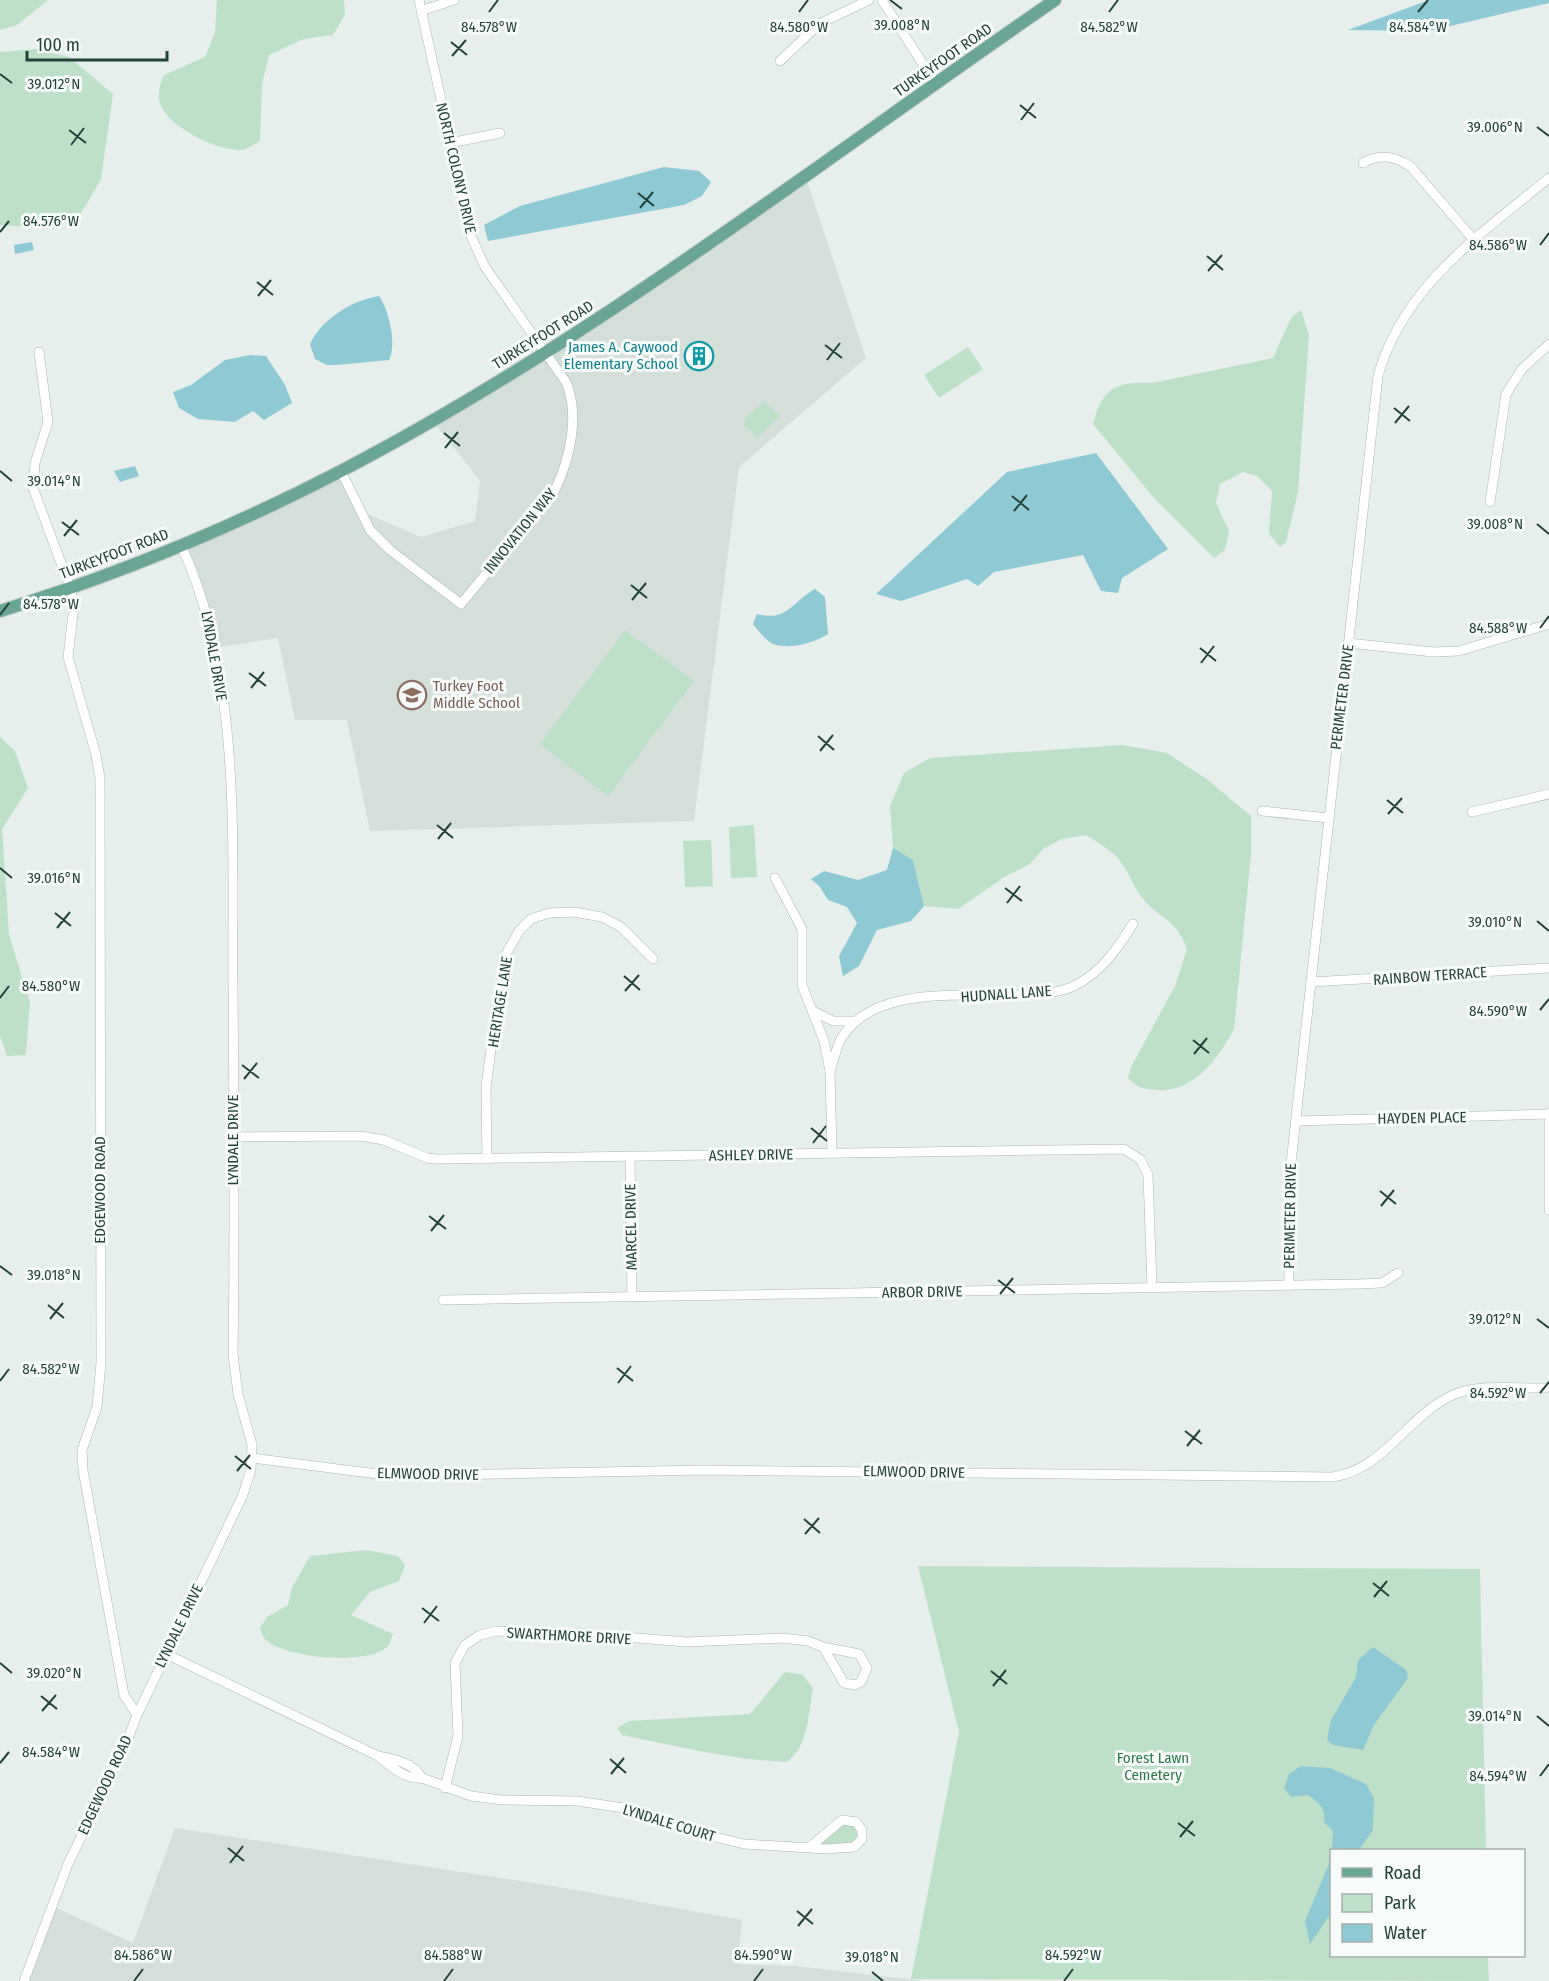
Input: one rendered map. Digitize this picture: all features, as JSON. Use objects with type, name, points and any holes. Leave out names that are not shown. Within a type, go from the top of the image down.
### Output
[{"type":"main road","name":"TURKEYFOOT ROAD","points":[[0,611],[181,544],[341,471],[544,354],[626,300],[1055,0]]},
{"type":"street","name":"NORTH COLONY DRIVE","points":[[419,0],[471,236],[485,267],[544,354]]},
{"type":"street","points":[[421,11],[454,0]]},
{"type":"street","points":[[780,61],[819,24],[869,0]]},
{"type":"street","points":[[882,0],[935,83]]},
{"type":"street","points":[[450,143],[500,133]]},
{"type":"street","points":[[1363,164],[1384,156],[1402,161],[1411,167],[1474,240]]},
{"type":"street","name":"PERIMETER DRIVE","points":[[1289,1285],[1288,1190],[1364,484],[1381,366],[1397,326],[1413,301],[1439,272],[1474,240],[1549,178]]},
{"type":"street","points":[[1490,502],[1506,394],[1522,369],[1549,344]]},
{"type":"street","name":"EDGEWOOD ROAD","points":[[24,1981],[68,1864],[124,1749],[137,1715],[124,1695],[83,1470],[82,1450],[97,1407],[101,1363],[100,778],[96,755],[68,657],[74,606],[70,587],[33,488],[35,463],[48,422],[39,352]]},
{"type":"street","name":"INNOVATION WAY","points":[[341,471],[370,530],[390,550],[461,604],[555,490],[564,471],[573,422],[573,400],[566,382],[544,354]]},
{"type":"street","name":"LYNDALE DRIVE","points":[[137,1715],[242,1497],[252,1458],[249,1428],[234,1372],[231,761],[209,622],[198,584],[181,544]]},
{"type":"street","points":[[1348,642],[1433,652],[1459,651],[1549,624]]},
{"type":"street","points":[[1472,812],[1549,794]]},
{"type":"street","points":[[1262,811],[1328,818]]},
{"type":"street","name":"HUDNALL LANE","points":[[775,878],[802,928],[801,978],[824,1041],[830,1071],[832,1154]]},
{"type":"street","name":"HERITAGE LANE","points":[[487,1159],[486,1087],[495,1018],[502,992],[502,972],[506,954],[519,931],[531,919],[549,913],[574,912],[602,917],[621,927],[653,959]]},
{"type":"street","name":"HUDNALL LANE","points":[[830,1071],[841,1038],[856,1021],[876,1007],[904,999],[1031,994],[1063,990],[1085,979],[1110,959],[1133,924]]},
{"type":"street","name":"RAINBOW TERRACE","points":[[1311,982],[1549,968]]},
{"type":"street","points":[[813,1011],[833,1021],[856,1021]]},
{"type":"street","points":[[1549,1114],[1549,1210]]},
{"type":"street","name":"HAYDEN PLACE","points":[[1296,1121],[1549,1114]]},
{"type":"street","name":"ASHLEY DRIVE","points":[[233,1137],[361,1136],[384,1140],[427,1158],[487,1159],[1130,1150],[1141,1160],[1148,1175],[1152,1287]]},
{"type":"street","name":"MARCEL DRIVE","points":[[630,1157],[632,1297]]},
{"type":"street","name":"ARBOR DRIVE","points":[[442,1300],[1382,1283],[1398,1274]]},
{"type":"street","name":"ELMWOOD DRIVE","points":[[252,1458],[393,1476],[703,1470],[1333,1477],[1360,1469],[1452,1395],[1475,1389],[1549,1388]]},
{"type":"street","name":"SWARTHMORE DRIVE","points":[[445,1788],[458,1736],[455,1663],[465,1645],[480,1635],[497,1631],[587,1634],[687,1642],[783,1638],[808,1641],[823,1647],[859,1654],[867,1668],[861,1682],[855,1685],[844,1683],[823,1647]]},
{"type":"street","name":"LYNDALE COURT","points":[[166,1654],[378,1756],[390,1767],[414,1779],[422,1778],[445,1788],[502,1800],[577,1801],[606,1804],[657,1816],[721,1839],[771,1847],[811,1846],[826,1849],[855,1847],[862,1839],[862,1830],[856,1822],[842,1820],[811,1846]]},
{"type":"shaded area","points":[[805,175],[866,358],[739,467],[694,821],[370,831],[347,720],[295,720],[278,638],[213,648],[181,545],[341,471],[361,511],[421,537],[475,521],[480,481],[432,420],[544,354]]},
{"type":"shaded area","points":[[175,1828],[553,1886],[742,1920],[737,1964],[795,1966],[925,1981],[24,1981],[52,1906],[133,1943]]},
{"type":"green space","points":[[0,0],[48,0],[17,25],[0,30]]},
{"type":"green space","points":[[217,0],[344,0],[345,15],[333,35],[304,39],[269,55],[262,84],[260,141],[242,150],[229,149],[207,142],[184,130],[166,114],[159,98],[164,75],[205,57],[215,32]]},
{"type":"green space","points":[[36,49],[69,57],[113,94],[101,179],[80,215],[53,229],[0,225],[0,52]]},
{"type":"green space","points":[[1301,310],[1309,335],[1298,492],[1286,542],[1280,547],[1269,534],[1272,491],[1257,476],[1243,472],[1220,484],[1216,503],[1229,531],[1225,550],[1214,558],[1154,498],[1093,424],[1097,412],[1106,395],[1119,386],[1152,383],[1273,358],[1291,318]]},
{"type":"green space","points":[[968,347],[983,369],[939,398],[924,375]]},
{"type":"green space","points":[[765,402],[780,416],[758,437],[744,425],[746,416]]},
{"type":"green space","points":[[625,630],[694,681],[608,796],[540,744]]},
{"type":"green space","points":[[0,737],[15,751],[28,788],[2,829],[9,935],[30,1002],[26,1055],[7,1056],[0,1036]]},
{"type":"green space","points":[[1122,745],[1167,753],[1208,780],[1251,816],[1251,854],[1234,1029],[1221,1051],[1203,1072],[1182,1086],[1170,1089],[1144,1088],[1128,1078],[1131,1067],[1175,986],[1187,949],[1174,926],[1144,900],[1119,859],[1110,851],[1086,835],[1062,839],[1043,849],[1030,864],[1003,878],[958,909],[924,906],[913,860],[893,848],[890,806],[904,773],[930,758]]},
{"type":"green space","points":[[754,825],[757,877],[731,878],[729,827]]},
{"type":"green space","points":[[711,840],[713,886],[685,887],[683,841]]},
{"type":"green space","points":[[367,1550],[398,1556],[405,1565],[399,1581],[370,1592],[351,1615],[393,1634],[387,1647],[377,1653],[362,1656],[326,1657],[290,1651],[265,1639],[260,1628],[267,1617],[288,1605],[292,1588],[310,1556]]},
{"type":"green space","name":"Forest Lawn Cemetery","points":[[918,1566],[1480,1569],[1486,1849],[1330,1849],[1330,1957],[1488,1957],[1489,1981],[911,1979],[959,1732]]},
{"type":"green space","points":[[785,1672],[803,1675],[813,1688],[804,1738],[800,1747],[787,1762],[766,1761],[684,1748],[622,1735],[617,1728],[629,1721],[750,1714]]},
{"type":"green space","points":[[846,1823],[853,1824],[858,1830],[857,1839],[852,1845],[819,1845]]},
{"type":"water","points":[[1429,0],[1549,0],[1549,3],[1429,31],[1348,30]]},
{"type":"water","points":[[664,167],[699,171],[711,182],[702,196],[684,205],[488,241],[484,225],[520,206]]},
{"type":"water","points":[[32,242],[34,250],[15,254],[14,245]]},
{"type":"water","points":[[379,296],[391,328],[392,346],[389,360],[327,365],[315,359],[310,344],[330,319],[349,306]]},
{"type":"water","points":[[250,355],[266,356],[285,385],[292,403],[264,420],[253,411],[235,422],[198,419],[179,408],[173,392],[191,385],[225,360]]},
{"type":"water","points":[[1096,453],[1168,549],[1122,578],[1118,593],[1101,591],[1083,555],[994,572],[978,586],[967,579],[901,601],[876,594],[1007,472]]},
{"type":"water","points":[[135,466],[139,476],[120,482],[114,471]]},
{"type":"water","points":[[815,589],[825,597],[828,634],[802,645],[780,646],[768,640],[753,624],[757,614],[767,616],[782,613]]},
{"type":"water","points":[[893,848],[913,860],[924,906],[911,921],[877,930],[859,966],[843,976],[839,956],[857,923],[847,907],[828,900],[820,887],[811,879],[824,871],[858,880],[887,870]]},
{"type":"water","points":[[1373,1647],[1406,1670],[1408,1678],[1374,1725],[1363,1750],[1333,1745],[1327,1740],[1331,1720],[1356,1677],[1358,1660]]},
{"type":"water","points":[[1301,1766],[1330,1768],[1366,1784],[1374,1798],[1373,1830],[1360,1849],[1332,1849],[1333,1831],[1324,1822],[1321,1806],[1308,1795],[1291,1797],[1284,1788],[1289,1774]]},
{"type":"water","points":[[1330,1861],[1330,1914],[1310,1944],[1305,1921]]},
{"type":"place","name":"James A. Caywood Elementary School","points":[[699,356]]},
{"type":"place","name":"Turkey Foot Middle School","points":[[412,695]]}]
